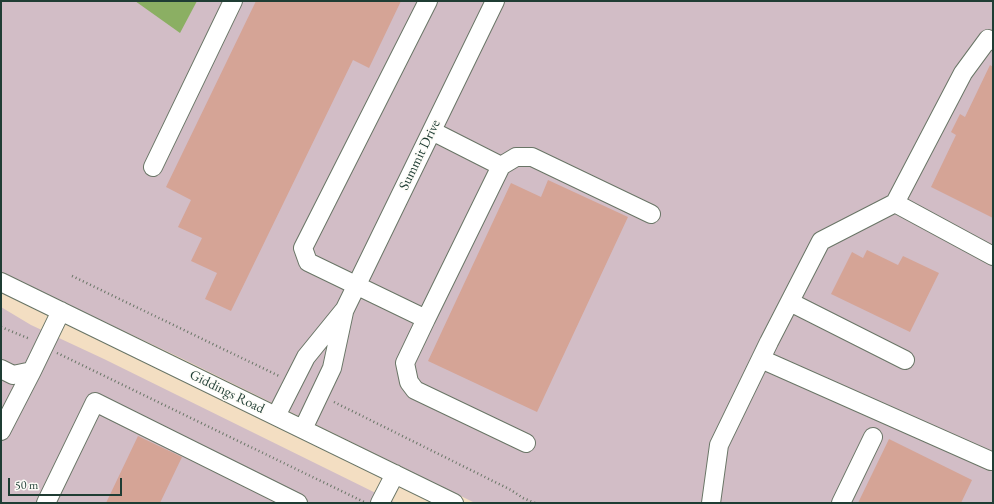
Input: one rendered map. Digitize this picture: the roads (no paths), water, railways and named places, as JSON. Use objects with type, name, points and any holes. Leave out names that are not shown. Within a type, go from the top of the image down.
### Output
[{"type":"street","points":[[153,166],[233,1]]},
{"type":"street","points":[[426,319],[357,284],[308,262],[303,248],[428,1]]},
{"type":"street","name":"Summit Drive","points":[[303,429],[332,368],[345,309],[495,1]]},
{"type":"street","points":[[711,503],[719,445],[821,241],[895,203],[963,73],[988,39],[993,41]]},
{"type":"street","points":[[432,131],[501,166]]},
{"type":"street","points":[[526,443],[415,390],[409,382],[405,363],[501,166],[516,157],[532,157],[651,214]]},
{"type":"street","points":[[895,203],[993,256]]},
{"type":"street","name":"Giddings Road","points":[[1,282],[454,503]]},
{"type":"street","points":[[790,302],[905,360]]},
{"type":"street","name":"Summit Drive","points":[[276,416],[306,357],[345,309]]},
{"type":"street","points":[[1,430],[61,311]]},
{"type":"street","points":[[761,359],[990,461]]},
{"type":"street","points":[[1,369],[13,374],[32,371]]},
{"type":"street","points":[[46,503],[95,402],[298,503]]},
{"type":"street","points":[[841,503],[873,437]]},
{"type":"street","points":[[380,503],[395,474]]}]
